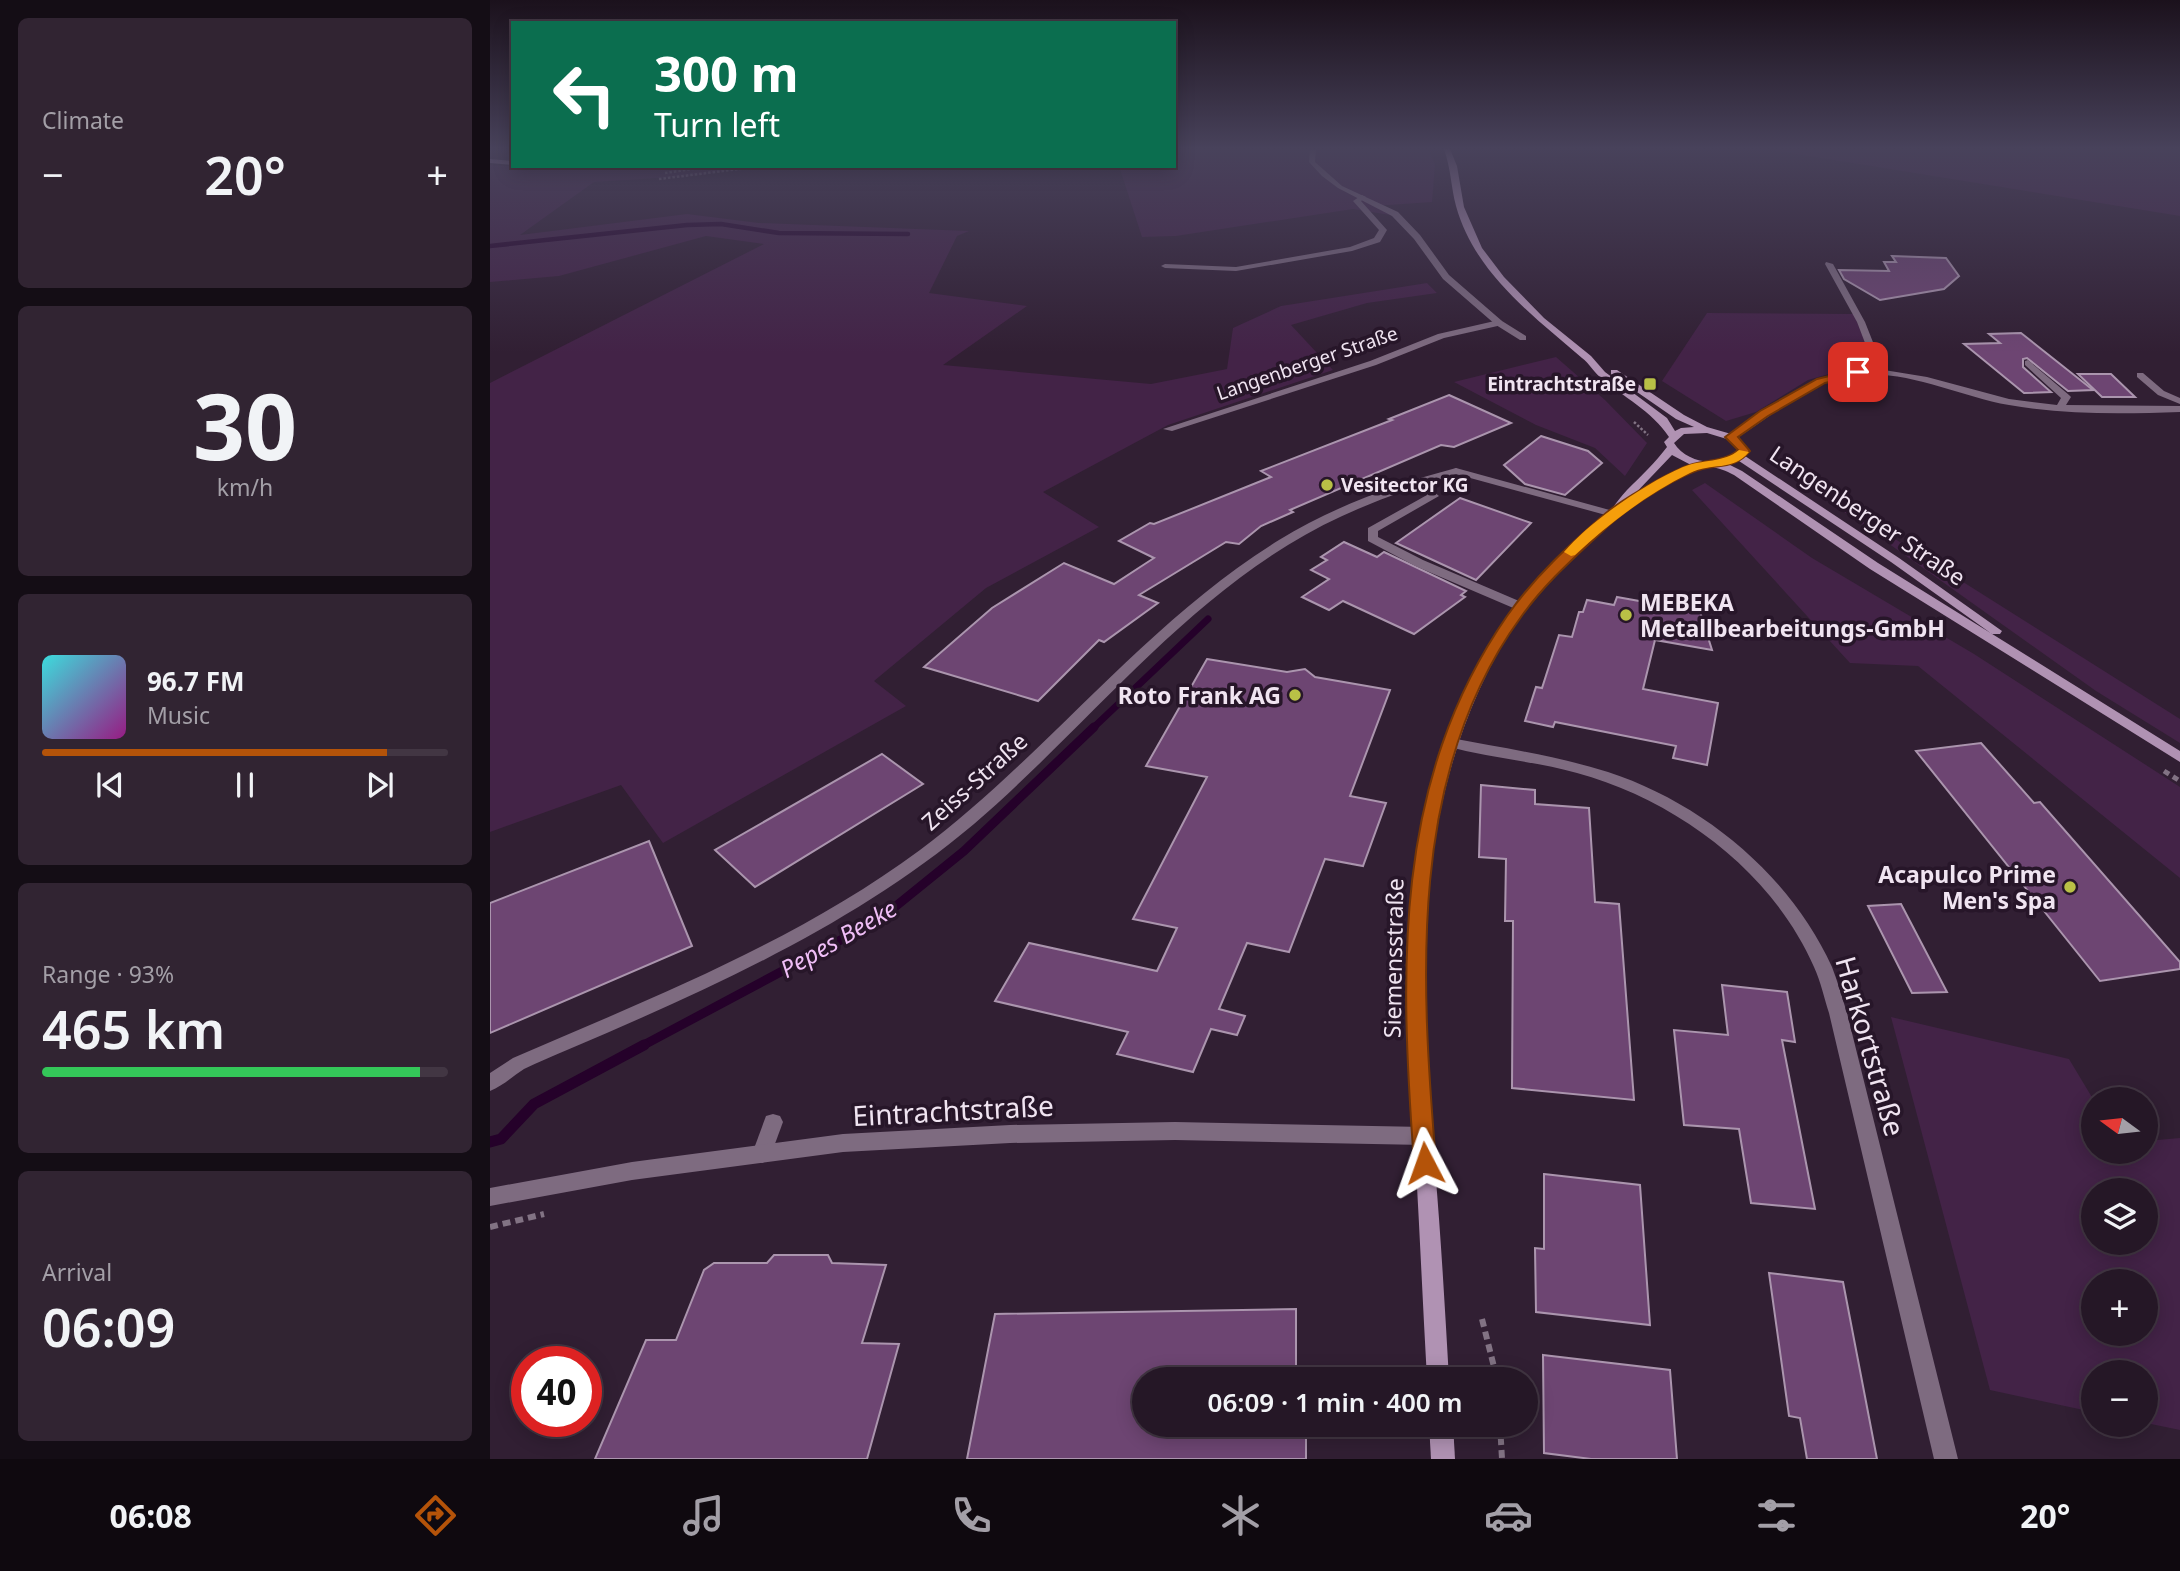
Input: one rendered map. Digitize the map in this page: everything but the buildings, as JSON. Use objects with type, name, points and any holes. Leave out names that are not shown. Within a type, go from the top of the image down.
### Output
[{"type":"main road","points":[[1464,217],[1478,248],[1500,279],[1533,312],[1588,358],[1602,374],[1663,420],[1673,436]]},
{"type":"main road","points":[[1588,358],[1680,416],[1707,430],[1731,437],[1744,451],[1741,457],[1732,462],[1705,464],[1689,461],[1671,449],[1669,442],[1673,436],[1681,432],[1707,430]]},
{"type":"main road","name":"Siemensstraße","points":[[1437,1367],[1418,1071],[1416,997],[1418,896],[1425,841],[1451,743],[1471,688],[1522,607],[1546,576],[1613,514],[1662,463],[1671,449]]},
{"type":"main road","name":"Langenberger Straße","points":[[1741,457],[1895,559],[2106,709]]},
{"type":"main road","name":"Siemensstraße","points":[[1613,514],[1686,470],[1705,464]]},
{"type":"main road","name":"Langenberger Straße","points":[[1719,464],[1738,472],[1874,566],[2180,757]]},
{"type":"main road","points":[[1442,1437],[1443,1459]]},
{"type":"street","points":[[1165,266],[1237,270],[1352,249],[1377,240],[1383,230],[1371,217]]},
{"type":"street","points":[[1398,217],[1417,237],[1446,277],[1499,323],[1523,338]]},
{"type":"street","points":[[1829,264],[1858,316],[1880,371]]},
{"type":"street","name":"Langenberger Straße","points":[[1168,429],[1373,363],[1441,336],[1499,323]]},
{"type":"street","points":[[2028,363],[2061,390],[2066,397],[2060,407]]},
{"type":"street","name":"Langenberger Straße","points":[[1731,437],[1764,413],[1821,381],[1843,375],[1880,371],[1904,374],[2007,402],[2105,412],[2180,409]]},
{"type":"street","points":[[2140,375],[2161,393],[2180,401]]},
{"type":"street","name":"Zeiss-Straße","points":[[490,1083],[519,1063],[744,963],[868,895],[926,854],[975,813],[1177,622],[1263,555],[1307,529],[1353,506],[1456,471],[1613,514]]},
{"type":"street","points":[[1418,482],[1434,496],[1372,530],[1372,539],[1419,563],[1522,607]]},
{"type":"street","name":"Harkortstraße","points":[[1451,743],[1595,774],[1623,783],[1667,804],[1736,850],[1800,925],[1823,967],[1838,1013],[1946,1459]]},
{"type":"street","points":[[762,1154],[773,1122]]},
{"type":"street","name":"Eintrachtstraße","points":[[490,1197],[632,1171],[843,1143],[1010,1134],[1175,1130],[1424,1136]]},
{"type":"path","points":[[490,1227],[544,1214]]},
{"type":"path","points":[[1482,1319],[1494,1367]]},
{"type":"path","points":[[1501,1437],[1502,1459]]},
{"type":"shaded area","points":[[490,217],[545,217],[520,235],[662,217],[712,217],[759,223],[969,231],[957,236],[929,293],[1027,306],[943,365],[1151,384],[1227,369],[1233,328],[1281,306],[1427,283],[1437,293],[1367,303],[1291,325],[1333,370],[1168,425],[1043,492],[1099,527],[986,588],[874,681],[906,706],[663,843],[621,785],[490,832],[490,383],[764,244],[706,236],[559,276],[490,282]]},
{"type":"shaded area","points":[[1136,217],[1300,217],[1176,236],[1142,237]]},
{"type":"shaded area","points":[[1707,313],[1854,314],[1871,357],[1861,365],[1808,380],[1756,412],[1726,421],[1662,381]]},
{"type":"shaded area","points":[[1556,357],[1605,400],[1647,443],[1625,476],[1595,448],[1536,425],[1454,382]]},
{"type":"shaded area","points":[[1781,467],[2180,719],[2180,743],[2096,691]]},
{"type":"shaded area","points":[[1705,483],[1812,558],[1974,654],[2180,787],[2180,878],[1918,666],[1850,663],[1692,490]]},
{"type":"shaded area","points":[[1891,1017],[2069,1059],[2086,1087],[2081,1087],[2081,1164],[2158,1164],[2158,1140],[2180,1138],[2180,1430],[2158,1425],[2158,1360],[2081,1360],[2081,1409],[1990,1390]]},
{"type":"waterway","points":[[490,246],[687,225],[721,224],[779,233],[908,234]]},
{"type":"waterway","name":"Pepes Beeke","points":[[1092,729],[1208,619]]},
{"type":"waterway","name":"Pepes Beeke","points":[[640,1047],[880,919],[964,851],[1094,727]]},
{"type":"waterway","name":"Pepes Beeke","points":[[490,1142],[501,1139],[534,1104],[644,1045]]},
{"type":"slow traffic","points":[[1571,552],[1613,514],[1637,502],[1686,470],[1705,464],[1732,462],[1741,457],[1743,452]]},
{"type":"place","name":"Eintrachtstraße","points":[[1650,384]]},
{"type":"place","name":"Vesitector KG","points":[[1327,485]]},
{"type":"place","name":"MEBEKA Metallbearbeitungs-GmbH","points":[[1626,615]]},
{"type":"place","name":"Roto Frank AG","points":[[1295,695]]},
{"type":"place","name":"Acapulco Prime Men's Spa","points":[[2070,887]]},
{"type":"route","points":[[1425,1163],[1418,1071],[1416,985],[1420,873],[1438,781],[1471,688],[1513,617],[1546,576],[1613,514],[1637,502],[1686,470],[1705,464],[1732,462],[1741,457],[1744,451],[1741,444],[1731,437],[1764,413],[1821,381],[1858,372]]}]
